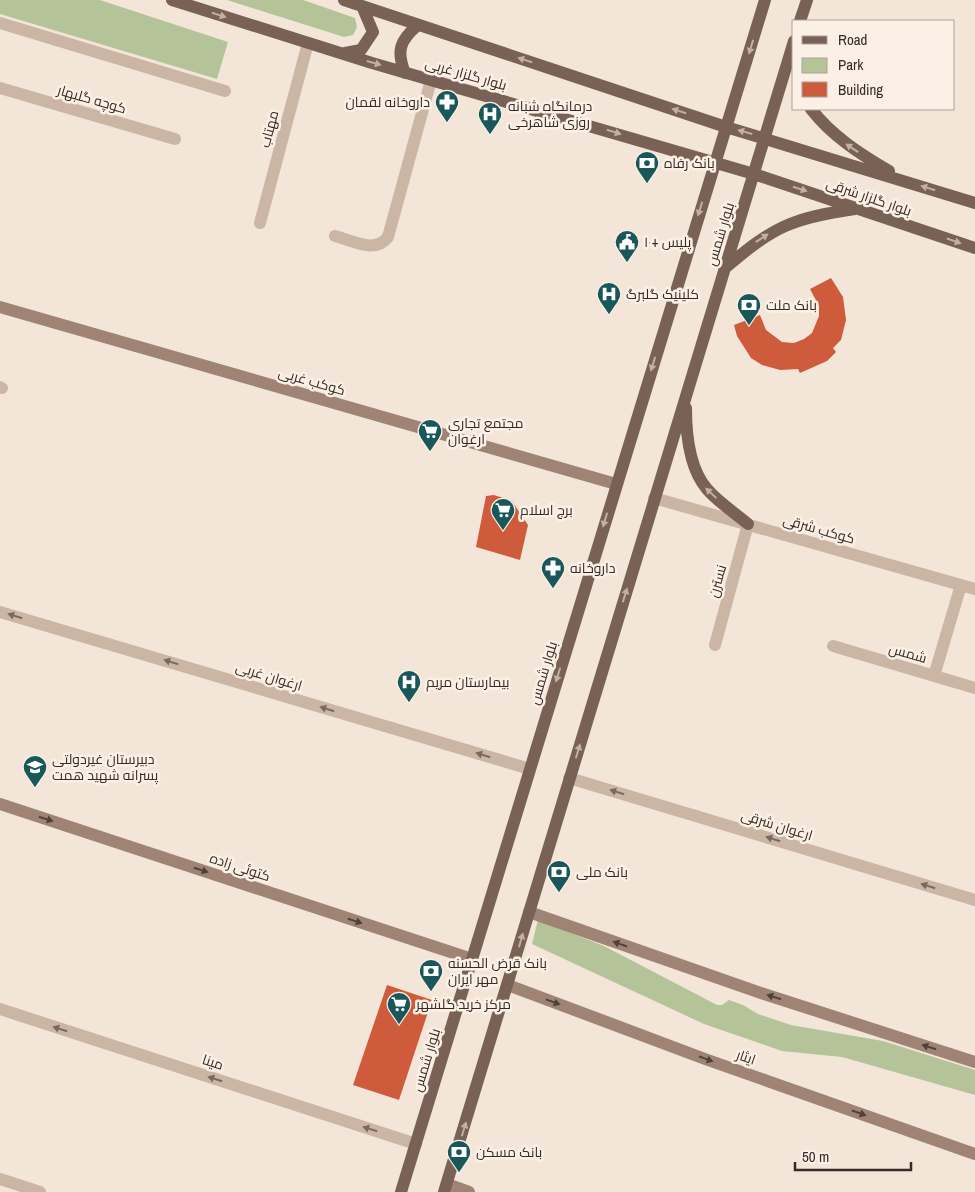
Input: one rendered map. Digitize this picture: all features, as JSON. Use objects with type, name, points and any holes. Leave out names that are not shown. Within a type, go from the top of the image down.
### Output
[{"type":"main road","name":"بلوار گلزار غربی","points":[[172,0],[343,54],[754,174]]},
{"type":"main road","points":[[344,0],[764,138],[792,50]]},
{"type":"main road","name":"بلوار شمس","points":[[402,1192],[616,484],[765,0]]},
{"type":"main road","points":[[800,20],[807,0]]},
{"type":"main road","points":[[343,54],[361,50],[373,32],[362,6]]},
{"type":"main road","points":[[406,72],[400,58],[402,44],[409,32],[418,25]]},
{"type":"main road","points":[[812,110],[821,122],[842,141],[908,182]]},
{"type":"main road","name":"بلوار شمس","points":[[445,1188],[764,138]]},
{"type":"main road","name":"بلوار گلزار شرقی","points":[[764,138],[975,202]]},
{"type":"main road","name":"بلوار گلزار شرقی","points":[[754,174],[975,248]]},
{"type":"main road","points":[[724,269],[756,242],[783,225],[813,215],[857,208]]},
{"type":"main road","points":[[685,397],[691,457],[700,479],[709,492],[748,524]]},
{"type":"street","points":[[0,23],[225,90]]},
{"type":"street","name":"مهتاب","points":[[260,223],[308,43]]},
{"type":"street","points":[[335,236],[374,247],[382,244],[388,237],[431,80]]},
{"type":"street","name":"کوچه گلبهار","points":[[0,88],[175,139]]},
{"type":"street","name":"کوکب غربی","points":[[0,307],[616,484]]},
{"type":"street","name":"کوکب شرقی","points":[[654,498],[975,589]]},
{"type":"street","name":"نسترن","points":[[715,645],[748,524]]},
{"type":"street","points":[[934,676],[961,585]]},
{"type":"street","name":"ارغوان غربی","points":[[0,612],[530,769]]},
{"type":"street","name":"شمس","points":[[833,646],[975,688]]},
{"type":"street","name":"ارغوان شرقی","points":[[569,778],[975,900]]},
{"type":"street","name":"کتوئی زاده","points":[[0,804],[472,959]]},
{"type":"street","points":[[529,912],[764,994],[975,1062]]},
{"type":"street","name":"ایثار","points":[[508,985],[714,1062],[975,1154]]},
{"type":"street","name":"مینا","points":[[0,1009],[416,1144]]},
{"type":"street","points":[[0,1179],[40,1192]]},
{"type":"street","points":[[445,1188],[469,1192]]},
{"type":"green space","points":[[0,0],[100,0],[228,42],[217,79],[0,14]]},
{"type":"green space","points":[[227,0],[303,0],[355,18],[357,27],[353,35],[344,37]]},
{"type":"green space","points":[[538,920],[604,946],[717,1005],[722,1005],[729,1000],[743,1005],[758,1014],[791,1025],[883,1041],[975,1070],[975,1095],[842,1057],[782,1051],[704,1024],[532,944]]},
{"type":"building","name":"بانک ملت","points":[[831,278],[843,297],[846,320],[841,340],[833,348],[836,352],[827,361],[800,373],[798,369],[780,370],[762,365],[751,358],[737,336],[734,325],[760,315],[766,330],[782,342],[794,343],[804,339],[812,333],[819,316],[819,306],[810,289]]},
{"type":"building","name":"برج اسلام","points":[[494,495],[512,501],[528,525],[520,560],[476,547],[486,496]]},
{"type":"building","name":"مرکز خرید گلشهر","points":[[387,985],[432,1000],[399,1100],[353,1085]]},
{"type":"place","name":"داروخانه لقمان","points":[[447,123]]},
{"type":"place","name":"درمانگاه شبانه روزی شاهرخی","points":[[490,135]]},
{"type":"place","name":"بانک رفاه","points":[[647,184]]},
{"type":"place","name":"پلیس +۱۰","points":[[627,263]]},
{"type":"place","name":"کلینیک گلبرگ","points":[[609,315]]},
{"type":"place","name":"بانک ملت","points":[[749,326]]},
{"type":"place","name":"مجتمع تجاری ارغوان","points":[[430,452]]},
{"type":"place","name":"برج اسلام","points":[[503,531]]},
{"type":"place","name":"داروخانه","points":[[553,589]]},
{"type":"place","name":"بیمارستان مریم","points":[[409,703]]},
{"type":"place","name":"دبیرستان غیردولتی پسرانه شهید همت","points":[[35,788]]},
{"type":"place","name":"بانک ملی","points":[[559,893]]},
{"type":"place","name":"بانک قرض الحسنه مهر ایران","points":[[431,992]]},
{"type":"place","name":"مرکز خرید گلشهر","points":[[399,1025]]},
{"type":"place","name":"بانک مسکن","points":[[459,1173]]}]
